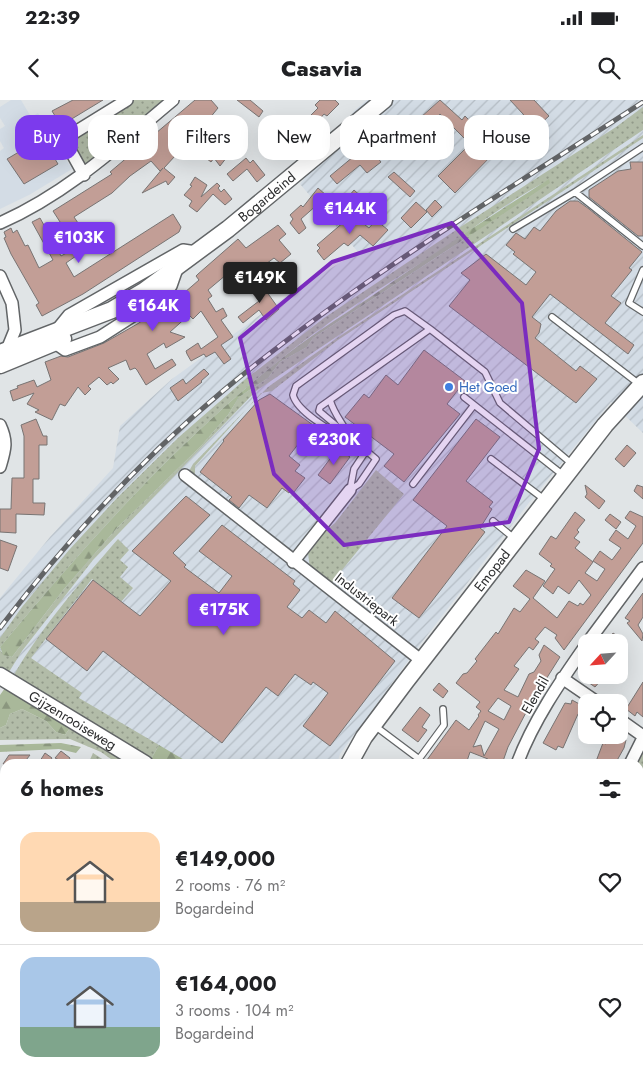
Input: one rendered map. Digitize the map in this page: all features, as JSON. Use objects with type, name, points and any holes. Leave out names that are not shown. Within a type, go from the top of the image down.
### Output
[{"type":"main road","name":"Bogardeind","points":[[2,360],[55,337],[95,324],[112,310],[144,292],[384,100]]},
{"type":"main road","name":"Bogardeind","points":[[2,360],[31,340],[55,337]]},
{"type":"main road","name":"Emopad","points":[[352,759],[373,725],[605,424],[642,384]]},
{"type":"main road","name":"Gijzenrooiseweg","points":[[0,676],[137,759]]},
{"type":"street","points":[[84,175],[64,139],[128,100]]},
{"type":"street","points":[[0,223],[21,213],[84,175],[173,100]]},
{"type":"street","name":"Bogardeind","points":[[178,266],[171,286],[139,312],[100,337],[65,350],[55,337],[69,315],[183,250],[196,252]]},
{"type":"street","points":[[0,276],[12,303],[15,330],[2,360]]},
{"type":"street","points":[[15,330],[23,337],[31,340]]},
{"type":"street","points":[[0,425],[6,438],[7,446],[0,467]]},
{"type":"street","name":"Industriepark","points":[[185,475],[293,562],[422,661]]},
{"type":"street","points":[[293,562],[350,490]]},
{"type":"street","name":"Elendil","points":[[594,634],[643,568]]},
{"type":"street","name":"Elendil","points":[[519,759],[523,748],[562,678],[578,656]]},
{"type":"street","points":[[562,678],[585,694]]},
{"type":"street","points":[[628,725],[643,737],[632,759]]},
{"type":"lane","points":[[513,229],[575,192],[643,147]]},
{"type":"lane","points":[[575,192],[643,246]]},
{"type":"lane","points":[[643,270],[628,303],[643,312]]},
{"type":"lane","points":[[351,438],[333,433],[300,406],[293,394],[296,386],[394,315],[405,311],[485,372],[500,403],[570,471]]},
{"type":"lane","points":[[552,317],[642,384]]},
{"type":"lane","points":[[350,490],[359,484],[376,460],[319,411],[330,400],[430,329]]},
{"type":"lane","points":[[464,398],[570,471]]},
{"type":"lane","points":[[330,400],[335,416],[341,421],[351,438]]},
{"type":"lane","points":[[412,484],[474,405]]},
{"type":"lane","points":[[350,490],[354,469],[366,451]]},
{"type":"lane","points":[[491,459],[546,501]]},
{"type":"lane","points":[[493,522],[516,540]]},
{"type":"lane","points":[[373,725],[419,759],[444,725],[443,709]]},
{"type":"highlighted area","points":[[452,223],[522,303],[539,449],[509,522],[344,545],[274,474],[240,338],[332,262]]},
{"type":"shaded area","points":[[11,100],[21,100],[30,115],[15,115],[15,160],[67,160],[72,169],[29,195],[0,209],[0,151],[4,148],[0,141],[0,129],[5,126],[0,118],[0,107]]},
{"type":"shaded area","points":[[367,100],[643,100],[643,433],[611,402],[528,504],[419,646],[340,754],[338,759],[148,759],[0,671],[0,598],[50,537],[113,468],[120,426],[172,379],[293,291],[358,252],[300,184],[318,160],[330,160],[330,143],[340,130],[340,160],[454,160],[454,115],[351,115]]},
{"type":"green space","points":[[132,100],[168,100],[149,115],[109,115]]},
{"type":"green space","points":[[643,107],[643,130],[256,391],[93,560],[22,651],[9,672],[0,667],[0,650],[4,655],[12,657],[64,589],[117,528],[201,446],[228,415],[239,397],[268,378],[280,362],[307,347],[313,338],[463,240],[549,180],[506,205],[435,254],[334,319],[238,395],[165,463],[97,534],[0,647],[0,638],[22,607],[69,550],[117,498],[179,437],[242,382],[324,318],[616,127]]},
{"type":"green space","points":[[88,128],[88,160],[91,160],[85,165],[78,152],[78,135]]},
{"type":"green space","points":[[643,135],[643,138],[338,340],[272,391],[262,393],[340,336]]},
{"type":"green space","points":[[549,179],[550,183],[313,338],[307,347],[280,362],[268,378],[239,397],[228,415],[201,446],[117,528],[64,589],[12,657],[3,655],[0,647],[97,534],[165,463],[238,395],[310,337]]},
{"type":"green space","points":[[246,410],[195,466],[195,475],[192,478],[188,473],[193,464]]},
{"type":"green space","points":[[376,470],[404,494],[329,586],[310,570],[308,552],[323,533],[335,523]]},
{"type":"green space","points":[[118,539],[129,550],[120,560],[128,567],[120,577],[133,588],[121,602],[92,579],[31,658],[82,693],[79,698],[159,745],[151,759],[147,759],[14,675],[49,622]]},
{"type":"green space","points":[[5,688],[70,728],[65,735],[56,732],[46,721],[22,709],[10,714],[6,725],[0,728],[0,695]]},
{"type":"green space","points":[[22,709],[46,721],[56,732],[65,735],[70,728],[120,759],[111,759],[101,752],[70,739],[0,740],[0,728],[6,725],[10,714]]},
{"type":"green space","points":[[61,743],[81,747],[76,753],[59,749],[0,752],[0,745]]},
{"type":"green space","points":[[159,745],[183,759],[151,759]]},
{"type":"green space","points":[[643,748],[643,759],[637,759]]},
{"type":"green space","points":[[93,753],[102,759],[90,759]]},
{"type":"building","points":[[73,100],[103,100],[78,115],[54,115],[52,111]]},
{"type":"building","points":[[195,100],[211,100],[218,108],[212,115],[177,115]]},
{"type":"building","points":[[237,100],[250,100],[263,111],[258,116]]},
{"type":"building","points":[[320,100],[335,100],[339,104],[328,115],[311,115],[318,108],[315,105]]},
{"type":"building","points":[[440,100],[462,120],[464,117],[464,138],[454,128],[454,115],[423,115]]},
{"type":"building","points":[[510,100],[534,100],[548,115],[524,115]]},
{"type":"building","points":[[168,123],[168,160],[171,160],[164,168],[175,177],[168,185],[166,181],[142,193],[163,168],[160,171],[151,161],[130,176],[112,193],[74,217],[82,229],[92,223],[96,228],[90,236],[78,244],[65,223],[62,225],[53,211],[112,174],[110,172],[124,160],[158,160],[158,131]]},
{"type":"building","points":[[464,150],[464,160],[487,160],[455,193],[438,176]]},
{"type":"building","points":[[15,154],[15,160],[56,160],[58,164],[24,184],[7,159]]},
{"type":"building","points":[[216,160],[225,160],[220,166]]},
{"type":"building","points":[[244,160],[248,160],[250,163],[253,160],[265,175],[257,182],[247,169],[233,181],[227,174]]},
{"type":"building","points":[[349,160],[379,160],[381,162],[367,173],[360,165],[337,184],[330,176]]},
{"type":"building","points":[[630,162],[643,162],[643,236],[638,236],[589,197],[589,190],[618,171],[631,169]]},
{"type":"building","points":[[394,172],[415,191],[410,197],[388,177]]},
{"type":"building","points":[[195,177],[207,185],[201,197],[217,183],[220,186],[218,188],[221,192],[224,189],[232,199],[225,205],[213,194],[197,212],[189,206],[192,201],[184,195],[192,186],[190,185]]},
{"type":"building","points":[[318,188],[335,207],[330,213],[318,204],[301,219],[306,228],[299,234],[290,223],[293,219],[290,215],[301,205],[303,207]]},
{"type":"building","points":[[354,190],[365,200],[360,206],[349,196]]},
{"type":"building","points":[[435,200],[442,207],[432,217],[426,210]]},
{"type":"building","points":[[570,201],[578,201],[642,252],[629,268],[632,270],[611,296],[621,303],[605,323],[634,345],[628,354],[550,294],[532,317],[541,324],[539,333],[535,338],[576,371],[580,366],[597,379],[576,403],[449,306],[470,280],[461,273],[486,254],[526,285],[536,272],[513,254],[515,252],[506,245],[516,233],[525,239],[534,227],[540,231],[556,211]]},
{"type":"building","points":[[416,202],[427,212],[411,228],[401,218]]},
{"type":"building","points":[[347,211],[369,228],[376,220],[388,230],[373,246],[360,235],[348,246],[344,243],[324,260],[317,251],[320,248],[317,245],[345,221],[341,218]]},
{"type":"building","points":[[173,214],[181,227],[179,232],[83,294],[42,316],[36,305],[39,303],[4,238],[6,237],[4,232],[11,228],[13,233],[17,230],[25,246],[28,245],[39,268],[53,260],[32,222],[40,218],[61,256],[72,250],[76,256],[66,263],[74,277]]},
{"type":"building","points":[[278,225],[286,234],[279,240],[291,254],[280,263],[274,258],[251,275],[241,263],[208,290],[212,296],[208,299],[216,312],[223,308],[227,316],[221,320],[233,337],[221,345],[231,359],[224,364],[215,352],[206,357],[204,354],[191,361],[187,354],[186,351],[198,343],[201,349],[218,337],[201,311],[193,319],[189,315],[170,332],[185,337],[166,348],[164,343],[147,354],[155,369],[172,359],[176,365],[146,385],[135,368],[130,370],[126,360],[108,368],[119,379],[113,384],[111,382],[107,385],[99,377],[88,386],[91,389],[85,395],[78,387],[65,406],[60,404],[52,420],[35,412],[39,410],[27,404],[34,393],[13,401],[10,391],[18,388],[17,386],[34,380],[37,387],[51,380],[45,362],[61,356],[68,357],[104,343],[139,323],[165,302],[168,306],[199,280],[196,276],[238,239],[246,248]]},
{"type":"building","points":[[259,281],[279,309],[266,320],[259,310],[243,323],[238,317],[259,301],[249,289]]},
{"type":"building","points":[[424,350],[465,381],[447,404],[460,414],[404,482],[384,466],[394,454],[345,417],[364,394],[369,398],[386,375],[398,385]]},
{"type":"building","points":[[204,369],[209,374],[178,401],[170,388],[183,379],[186,384]]},
{"type":"building","points":[[270,394],[313,425],[289,456],[300,465],[295,471],[305,478],[294,492],[291,490],[289,493],[282,488],[267,508],[249,495],[239,508],[229,500],[232,497],[200,472],[223,440],[259,400]]},
{"type":"building","points":[[36,419],[43,436],[47,436],[47,445],[39,445],[39,479],[33,479],[33,503],[45,503],[44,515],[16,514],[16,533],[0,532],[0,509],[11,509],[12,478],[24,478],[24,436],[21,425]]},
{"type":"building","points":[[476,419],[500,437],[466,481],[493,502],[489,507],[492,509],[480,528],[485,532],[419,618],[392,598],[447,526],[413,500]]},
{"type":"building","points":[[627,445],[636,453],[624,467],[615,459]]},
{"type":"building","points":[[338,448],[350,457],[330,484],[318,475]]},
{"type":"building","points":[[585,485],[605,501],[599,509],[585,497],[587,494]]},
{"type":"building","points":[[637,485],[643,487],[643,499],[634,491]]},
{"type":"building","points":[[186,496],[210,515],[173,553],[186,565],[184,567],[219,593],[232,576],[199,551],[222,525],[295,581],[293,584],[300,590],[287,607],[302,618],[309,610],[326,623],[335,611],[395,661],[330,746],[303,726],[328,693],[313,682],[311,685],[295,674],[278,696],[266,687],[222,743],[103,651],[87,671],[46,639],[93,580],[140,616],[171,581],[132,551]]},
{"type":"building","points":[[630,511],[643,517],[643,543],[564,650],[555,638],[557,635],[545,627],[535,639],[539,642],[533,650],[529,647],[514,666],[519,669],[504,690],[518,697],[529,674],[534,672],[541,661],[539,655],[544,645],[560,657],[531,703],[504,759],[488,759],[470,752],[468,759],[428,759],[456,720],[469,730],[479,716],[481,711],[476,707],[480,702],[456,683],[477,661],[475,659],[496,632],[498,634],[514,608],[520,612],[530,599],[513,586],[526,570],[545,581],[533,598],[557,618],[569,601],[578,606],[580,603],[583,605],[591,595],[579,580],[569,594],[558,586],[553,594],[543,586],[555,569],[550,566],[552,564],[539,554],[551,536],[556,539],[575,512],[585,520],[577,530],[579,532],[574,538],[580,542],[575,548],[593,562],[585,573],[597,581],[605,569],[593,561],[600,551],[612,560],[621,548],[609,540],[616,530],[628,539],[636,526],[625,518]],"holes":[[[498,698],[511,706],[504,720],[488,711]],[[485,721],[499,729],[484,756],[481,745],[473,747]]]},
{"type":"building","points":[[610,514],[621,522],[616,529],[605,520]]},
{"type":"building","points":[[0,540],[17,546],[8,571],[0,568]]},
{"type":"building","points":[[643,593],[643,617],[638,625],[643,634],[642,641],[627,623],[630,621],[625,618]]},
{"type":"building","points":[[643,682],[643,717],[637,712],[635,716],[628,711],[628,706]]},
{"type":"building","points":[[439,683],[448,691],[443,698],[433,690]]},
{"type":"building","points":[[572,700],[578,703],[578,714],[563,748],[558,746],[556,750],[543,743],[565,703],[571,704]]},
{"type":"building","points":[[420,707],[430,715],[422,727],[427,730],[418,742],[402,730]]},
{"type":"building","points":[[603,744],[625,744],[618,759],[597,759]]},
{"type":"building","points":[[61,751],[70,758],[57,759],[55,758]]},
{"type":"building","points":[[45,753],[52,758],[51,759],[41,759]]},
{"type":"building","points":[[9,755],[30,755],[27,759],[6,759]]},
{"type":"railway","points":[[0,628],[51,564],[105,503],[163,444],[224,390],[324,312],[429,240],[643,102]]},
{"type":"place","name":"Het Goed","points":[[449,387]]}]
